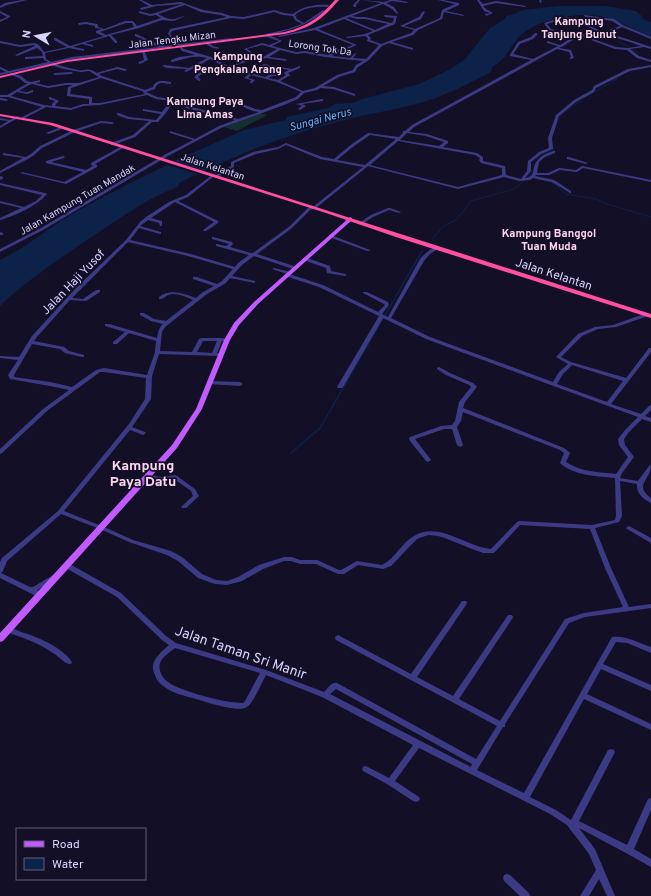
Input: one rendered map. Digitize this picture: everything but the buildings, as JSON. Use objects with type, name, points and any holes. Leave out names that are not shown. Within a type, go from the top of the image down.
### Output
[{"type":"highway","name":"Jalan Tengku Mizan","points":[[0,76],[51,63],[279,33],[307,25],[316,19],[335,0]]},
{"type":"highway","name":"Jalan Tengku Mizan","points":[[0,76],[51,63],[180,46],[269,37],[291,32],[312,24],[322,17],[335,0]]},
{"type":"highway","points":[[0,114],[20,117]]},
{"type":"highway","name":"Jalan Kelantan","points":[[20,117],[123,147],[648,316]]},
{"type":"highway","name":"Jalan Kelantan","points":[[349,220],[405,238]]},
{"type":"main road","points":[[0,639],[175,446],[189,426],[205,398],[224,340],[236,324],[290,272],[349,220]]},
{"type":"street","points":[[0,6],[26,0]]},
{"type":"street","points":[[140,0],[152,6]]},
{"type":"street","points":[[175,0],[202,12],[222,14],[231,17],[244,18],[276,11],[283,14],[294,15]]},
{"type":"street","points":[[355,6],[355,3],[359,0]]},
{"type":"street","points":[[363,0],[407,2]]},
{"type":"street","points":[[370,0],[386,2],[398,7]]},
{"type":"street","points":[[319,87],[338,76],[354,71],[356,66],[366,60],[381,44],[410,34],[441,18],[443,11],[458,4],[438,0]]},
{"type":"street","points":[[478,0],[485,10],[492,12],[486,15]]},
{"type":"street","points":[[0,2],[8,3]]},
{"type":"street","points":[[269,37],[315,29],[386,2]]},
{"type":"street","points":[[386,2],[397,13]]},
{"type":"street","points":[[481,5],[489,5],[496,2],[525,6]]},
{"type":"street","points":[[183,4],[150,15],[140,10],[152,6],[183,4]]},
{"type":"street","points":[[294,15],[299,10],[328,6]]},
{"type":"street","points":[[364,10],[371,13]]},
{"type":"street","points":[[141,51],[161,47],[206,43],[271,34],[304,24],[324,11]]},
{"type":"street","points":[[443,11],[463,15]]},
{"type":"street","points":[[416,30],[401,26],[420,18],[424,12]]},
{"type":"street","points":[[0,21],[9,17],[1,13]]},
{"type":"street","points":[[156,14],[163,19]]},
{"type":"street","points":[[294,15],[296,19],[304,24]]},
{"type":"street","points":[[43,53],[109,36],[163,19],[175,20],[184,16]]},
{"type":"street","points":[[350,16],[391,24]]},
{"type":"street","points":[[347,36],[366,35],[394,23],[396,17],[385,16]]},
{"type":"street","points":[[585,16],[613,20],[622,26],[651,38]]},
{"type":"street","points":[[231,17],[174,29],[169,32],[180,46],[198,55],[219,61],[227,67],[278,81],[303,92]]},
{"type":"street","points":[[343,18],[376,31]]},
{"type":"street","points":[[350,20],[357,18]]},
{"type":"street","points":[[576,37],[549,30],[545,24],[570,18],[603,34]]},
{"type":"street","points":[[116,42],[109,36],[97,32],[127,22],[133,22],[135,26],[138,27]]},
{"type":"street","points":[[80,24],[86,23],[97,25],[96,27],[104,29]]},
{"type":"street","points":[[178,24],[188,27]]},
{"type":"street","points":[[608,34],[612,30],[622,26]]},
{"type":"street","points":[[315,29],[356,45],[329,56]]},
{"type":"street","points":[[554,31],[548,34],[555,36],[561,34]]},
{"type":"street","points":[[534,60],[511,55],[519,43],[532,38],[536,34]]},
{"type":"street","points":[[0,571],[2,560],[60,512],[129,428],[148,399],[148,377],[157,352],[161,329],[195,299],[218,286],[229,277],[235,268],[291,227],[321,201],[367,166],[404,132],[413,126],[576,37],[586,34],[608,34],[651,48]]},
{"type":"street","points":[[136,35],[161,47]]},
{"type":"street","points":[[366,35],[370,38],[368,40],[381,44]]},
{"type":"street","points":[[269,37],[281,41],[270,46]]},
{"type":"street","points":[[197,43],[192,40],[199,38],[212,47],[220,48]]},
{"type":"street","points":[[55,40],[70,47],[83,50]]},
{"type":"street","points":[[592,40],[616,48],[643,46]]},
{"type":"street","points":[[0,42],[20,46],[34,44],[38,46],[46,60],[63,68],[90,70],[101,77],[130,85],[161,99],[179,102],[187,107],[238,120]]},
{"type":"street","points":[[388,42],[412,49]]},
{"type":"street","points":[[548,42],[561,46]]},
{"type":"street","points":[[81,43],[92,46]]},
{"type":"street","points":[[248,55],[252,53],[245,50],[246,49],[260,44],[280,50]]},
{"type":"street","points":[[130,45],[141,51],[146,60],[140,63]]},
{"type":"street","points":[[16,55],[38,46]]},
{"type":"street","points":[[325,50],[330,48],[339,51]]},
{"type":"street","points":[[556,48],[570,51],[573,57],[571,58]]},
{"type":"street","points":[[631,48],[638,57],[651,60]]},
{"type":"street","name":"Lorong Tok Da","points":[[227,67],[256,58],[262,59],[280,50],[366,60]]},
{"type":"street","points":[[350,59],[355,54]]},
{"type":"street","points":[[172,61],[181,57],[189,58],[198,55]]},
{"type":"street","points":[[26,58],[45,57]]},
{"type":"street","points":[[266,57],[284,60]]},
{"type":"street","points":[[186,71],[210,58]]},
{"type":"street","points":[[236,58],[244,62]]},
{"type":"street","points":[[0,67],[5,64]]},
{"type":"street","points":[[251,82],[253,80],[246,78],[264,65],[293,70]]},
{"type":"street","points":[[164,66],[172,68],[180,66],[204,71],[196,77],[199,80]]},
{"type":"street","points":[[527,179],[529,162],[540,153],[551,149],[550,138],[557,116],[594,90],[595,87],[629,70],[651,66]]},
{"type":"street","points":[[0,67],[30,84],[48,87],[66,84],[79,84]]},
{"type":"street","points":[[278,81],[288,75],[286,73],[299,68]]},
{"type":"street","points":[[97,74],[116,69],[125,70]]},
{"type":"street","points":[[55,74],[69,74],[80,70]]},
{"type":"street","points":[[264,78],[271,75],[277,75]]},
{"type":"street","points":[[90,105],[91,98],[68,94],[70,87],[101,77]]},
{"type":"street","points":[[8,96],[30,84],[39,81]]},
{"type":"street","points":[[1,96],[8,96],[46,106],[71,109],[82,105],[90,105],[146,93],[154,88],[155,84],[157,83],[170,83]]},
{"type":"street","points":[[319,87],[333,88],[354,95]]},
{"type":"street","name":"Jalan Kampung Tuan Mandak","points":[[0,251],[42,229],[160,159],[220,127],[290,101],[303,92],[319,87]]},
{"type":"street","points":[[16,91],[26,93],[32,91]]},
{"type":"street","points":[[1,96],[6,100]]},
{"type":"street","points":[[50,98],[57,101],[54,106]]},
{"type":"street","points":[[299,104],[322,100]]},
{"type":"street","points":[[290,101],[304,106],[300,109]]},
{"type":"street","points":[[118,114],[128,118],[151,121],[158,120],[170,104]]},
{"type":"street","points":[[242,105],[254,110],[263,111]]},
{"type":"street","points":[[0,127],[46,106]]},
{"type":"street","points":[[144,110],[164,113]]},
{"type":"street","points":[[0,119],[11,121]]},
{"type":"street","points":[[112,144],[134,136],[151,121]]},
{"type":"street","points":[[0,172],[27,158],[41,147],[74,132],[101,122],[112,122]]},
{"type":"street","points":[[48,133],[62,128]]},
{"type":"street","points":[[170,132],[196,140]]},
{"type":"street","points":[[404,132],[427,135],[447,142],[439,148]]},
{"type":"street","points":[[335,160],[369,134],[476,154],[482,158],[482,162],[504,167],[504,176],[553,181],[570,192]]},
{"type":"street","name":"Jalan Haji Yusof","points":[[73,390],[50,384],[12,378],[11,375],[31,342],[69,299],[127,241],[147,218],[175,201],[187,196],[211,176],[233,166],[232,163],[264,150],[278,149],[286,144],[321,158],[367,166],[458,188],[504,176]]},
{"type":"street","points":[[22,173],[63,183],[97,165],[92,164],[123,147]]},
{"type":"street","points":[[527,179],[536,163],[554,152]]},
{"type":"street","points":[[4,154],[27,158]]},
{"type":"street","points":[[63,156],[47,162],[85,171]]},
{"type":"street","points":[[542,158],[549,160]]},
{"type":"street","points":[[568,158],[586,163]]},
{"type":"street","points":[[527,179],[559,170],[577,171],[591,158]]},
{"type":"street","points":[[582,167],[615,173],[626,177],[651,180]]},
{"type":"street","points":[[0,184],[45,194],[44,197],[0,219]]},
{"type":"street","points":[[175,201],[217,222],[205,230]]},
{"type":"street","points":[[0,202],[24,208]]},
{"type":"street","points":[[362,223],[372,216],[389,209],[399,212]]},
{"type":"street","points":[[147,218],[159,220],[161,225]]},
{"type":"street","points":[[138,227],[160,233]]},
{"type":"street","points":[[330,236],[368,250]]},
{"type":"street","points":[[213,238],[230,243],[231,244],[228,248]]},
{"type":"street","points":[[127,241],[189,255],[235,268]]},
{"type":"street","points":[[217,245],[253,255],[316,283],[435,340],[651,420]]},
{"type":"street","points":[[340,387],[384,316],[422,260],[428,253],[437,248]]},
{"type":"street","points":[[305,259],[328,267],[329,272],[345,274]]},
{"type":"street","points":[[274,269],[290,272]]},
{"type":"street","points":[[229,277],[253,282]]},
{"type":"street","points":[[195,278],[218,286]]},
{"type":"street","points":[[69,299],[84,300],[98,291]]},
{"type":"street","points":[[365,292],[386,303],[387,305],[383,311],[384,316]]},
{"type":"street","points":[[161,298],[170,293],[195,299]]},
{"type":"street","points":[[142,314],[153,320],[167,323]]},
{"type":"street","points":[[626,380],[576,363],[560,360],[558,357],[580,335],[597,328],[614,326],[648,316]]},
{"type":"street","points":[[108,325],[159,340]]},
{"type":"street","points":[[114,343],[128,331]]},
{"type":"street","points":[[194,354],[201,339],[224,340]]},
{"type":"street","points":[[31,342],[62,348],[67,352],[82,356]]},
{"type":"street","points":[[608,404],[651,349]]},
{"type":"street","points":[[157,352],[218,355]]},
{"type":"street","points":[[0,357],[21,359]]},
{"type":"street","points":[[554,384],[570,363]]},
{"type":"street","points":[[439,368],[448,374],[471,384],[474,387],[462,402],[458,421],[454,427]]},
{"type":"street","points":[[0,452],[45,410],[100,370],[148,377]]},
{"type":"street","points":[[210,383],[240,384]]},
{"type":"street","points":[[60,512],[131,541],[169,553],[180,559],[206,579],[222,583],[240,579],[261,567],[284,559],[292,559],[300,562],[316,562],[338,572],[342,572],[357,563],[383,567],[393,561],[413,540],[425,534],[443,536],[483,551],[490,552],[495,550],[519,523],[592,527],[617,521],[619,516],[617,477],[631,457],[622,445],[621,439],[627,430],[651,407]]},
{"type":"street","points":[[460,409],[562,449],[567,453],[563,464],[568,467],[640,483]]},
{"type":"street","points":[[428,460],[412,438],[443,427],[454,427]]},
{"type":"street","points":[[454,427],[460,445]]},
{"type":"street","points":[[129,428],[143,433]]},
{"type":"street","points":[[651,467],[640,483],[639,491],[641,495],[651,501]]},
{"type":"street","points":[[147,477],[163,479],[175,478],[193,490],[196,493],[194,498],[184,507]]},
{"type":"street","points":[[592,527],[627,610]]},
{"type":"street","points":[[630,528],[651,541]]},
{"type":"street","name":"Jalan Taman Sri Manir","points":[[66,565],[119,594],[164,638],[174,644],[264,672],[325,694],[418,744],[572,823]]},
{"type":"street","points":[[0,575],[31,589],[40,595]]},
{"type":"street","points":[[31,589],[34,589],[58,576]]},
{"type":"street","points":[[413,677],[464,603]]},
{"type":"street","points":[[472,771],[567,621],[584,615],[651,606]]},
{"type":"street","points":[[454,699],[510,617]]},
{"type":"street","points":[[8,630],[48,645],[69,662]]},
{"type":"street","points":[[338,638],[502,725]]},
{"type":"street","points":[[525,798],[614,639],[628,641],[651,650]]},
{"type":"street","points":[[174,644],[159,660],[156,666],[159,678],[171,688],[234,706],[244,706],[248,703],[264,672]]},
{"type":"street","points":[[599,665],[651,688]]},
{"type":"street","points":[[325,694],[335,685],[477,763]]},
{"type":"street","points":[[582,695],[651,727]]},
{"type":"street","points":[[390,782],[418,744]]},
{"type":"street","points":[[572,823],[612,752]]},
{"type":"street","points":[[366,769],[390,782],[416,799]]},
{"type":"street","points":[[629,850],[651,801]]},
{"type":"street","points":[[572,823],[629,850],[651,863]]},
{"type":"street","points":[[572,823],[592,852],[610,896]]},
{"type":"street","points":[[584,896],[600,870]]},
{"type":"street","points":[[507,878],[526,896]]},
{"type":"green space","points":[[259,113],[267,115],[237,131],[224,127]]},
{"type":"water","name":"Sungai Nerus","points":[[558,6],[605,6],[636,11],[643,17],[641,18],[651,22],[651,37],[614,20],[599,16],[575,15],[550,20],[529,29],[521,35],[505,56],[492,67],[491,72],[438,97],[306,131],[272,142],[205,171],[174,161],[244,130],[286,120],[286,117],[328,108],[335,104],[353,103],[362,99],[419,84],[447,71],[464,60],[490,28],[506,18],[506,16],[523,10]]},
{"type":"water","points":[[167,165],[197,174],[179,183],[178,187],[156,197],[124,215],[33,278],[0,306],[0,260],[81,209]]},
{"type":"waterway","points":[[618,41],[639,53]]},
{"type":"waterway","points":[[558,117],[587,96],[617,79]]},
{"type":"waterway","points":[[533,160],[544,153],[553,151],[553,147]]},
{"type":"waterway","points":[[528,178],[531,172],[530,165]]},
{"type":"waterway","points":[[537,179],[552,182],[566,194],[596,199],[610,205],[651,217]]},
{"type":"waterway","points":[[432,239],[444,226],[456,220],[471,201],[514,189],[525,180]]},
{"type":"waterway","points":[[291,453],[320,428],[422,251]]},
{"type":"district","name":"Kampung Tanjung Bunut","points":[[579,27]]},
{"type":"district","name":"Kampung Pengkalan Arang","points":[[238,62]]},
{"type":"district","name":"Kampung Paya Lima Amas","points":[[205,107]]},
{"type":"district","name":"Kampung Banggol Tuan Muda","points":[[549,239]]},
{"type":"district","name":"Kampung Paya Datu","points":[[143,474]]}]
